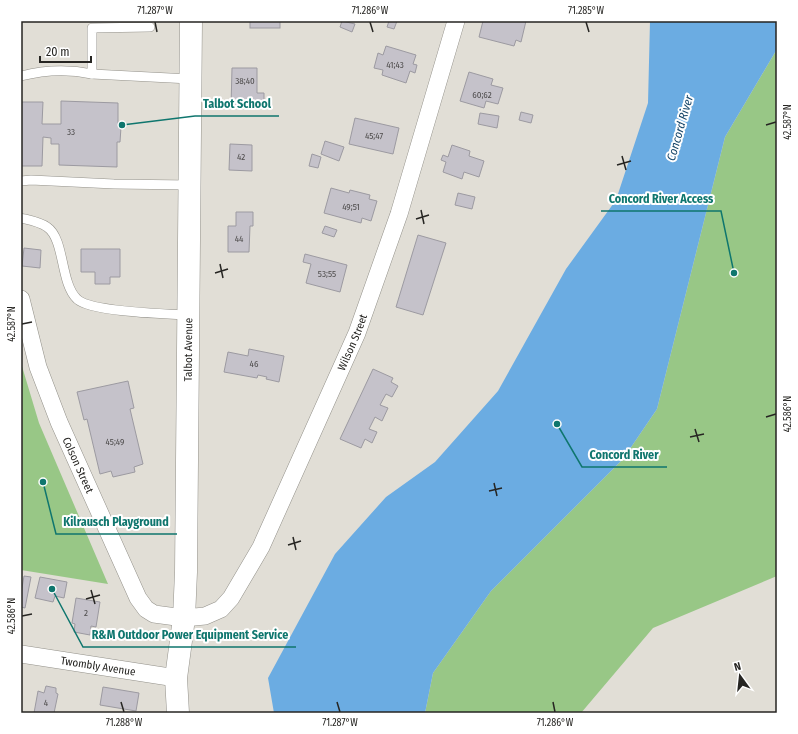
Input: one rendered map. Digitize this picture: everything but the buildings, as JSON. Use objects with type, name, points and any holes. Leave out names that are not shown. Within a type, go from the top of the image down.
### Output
[{"type":"street","name":"Talbot Avenue","points":[[176,678],[184,618],[191,21]]},
{"type":"street","name":"Wilson Street","points":[[184,618],[205,616],[221,609],[231,598],[261,547],[357,333],[399,214],[456,21]]},
{"type":"street","name":"Colson Street","points":[[21,299],[38,367],[56,415],[138,598],[146,609],[154,614],[184,618]]},
{"type":"street","name":"Twombly Avenue","points":[[21,654],[176,678]]},
{"type":"street","points":[[176,678],[178,713]]},
{"type":"lane","points":[[92,74],[92,28],[150,27]]},
{"type":"lane","points":[[21,76],[33,73],[74,70],[92,74],[190,79]]},
{"type":"lane","points":[[21,181],[31,180],[114,184],[189,185]]},
{"type":"lane","points":[[21,218],[48,227],[55,237],[68,285],[77,300],[102,308],[188,315]]},
{"type":"green space","points":[[777,49],[777,576],[653,628],[581,713],[425,713],[433,673],[491,591],[623,459],[657,409],[725,137]]},
{"type":"green space","points":[[21,363],[39,423],[108,584],[21,570]]},
{"type":"water","points":[[650,21],[777,21],[777,49],[725,137],[657,409],[623,459],[491,591],[433,673],[425,713],[274,713],[268,678],[335,554],[386,497],[435,462],[498,391],[566,269],[616,200],[648,103]]},
{"type":"place","name":"Talbot School","points":[[122,125]]},
{"type":"place","name":"Concord River Access","points":[[734,273]]},
{"type":"place","name":"Concord River","points":[[557,424]]},
{"type":"place","name":"Kilrausch Playground","points":[[43,482]]},
{"type":"place","name":"R&M Outdoor Power Equipment Service","points":[[52,589]]}]
